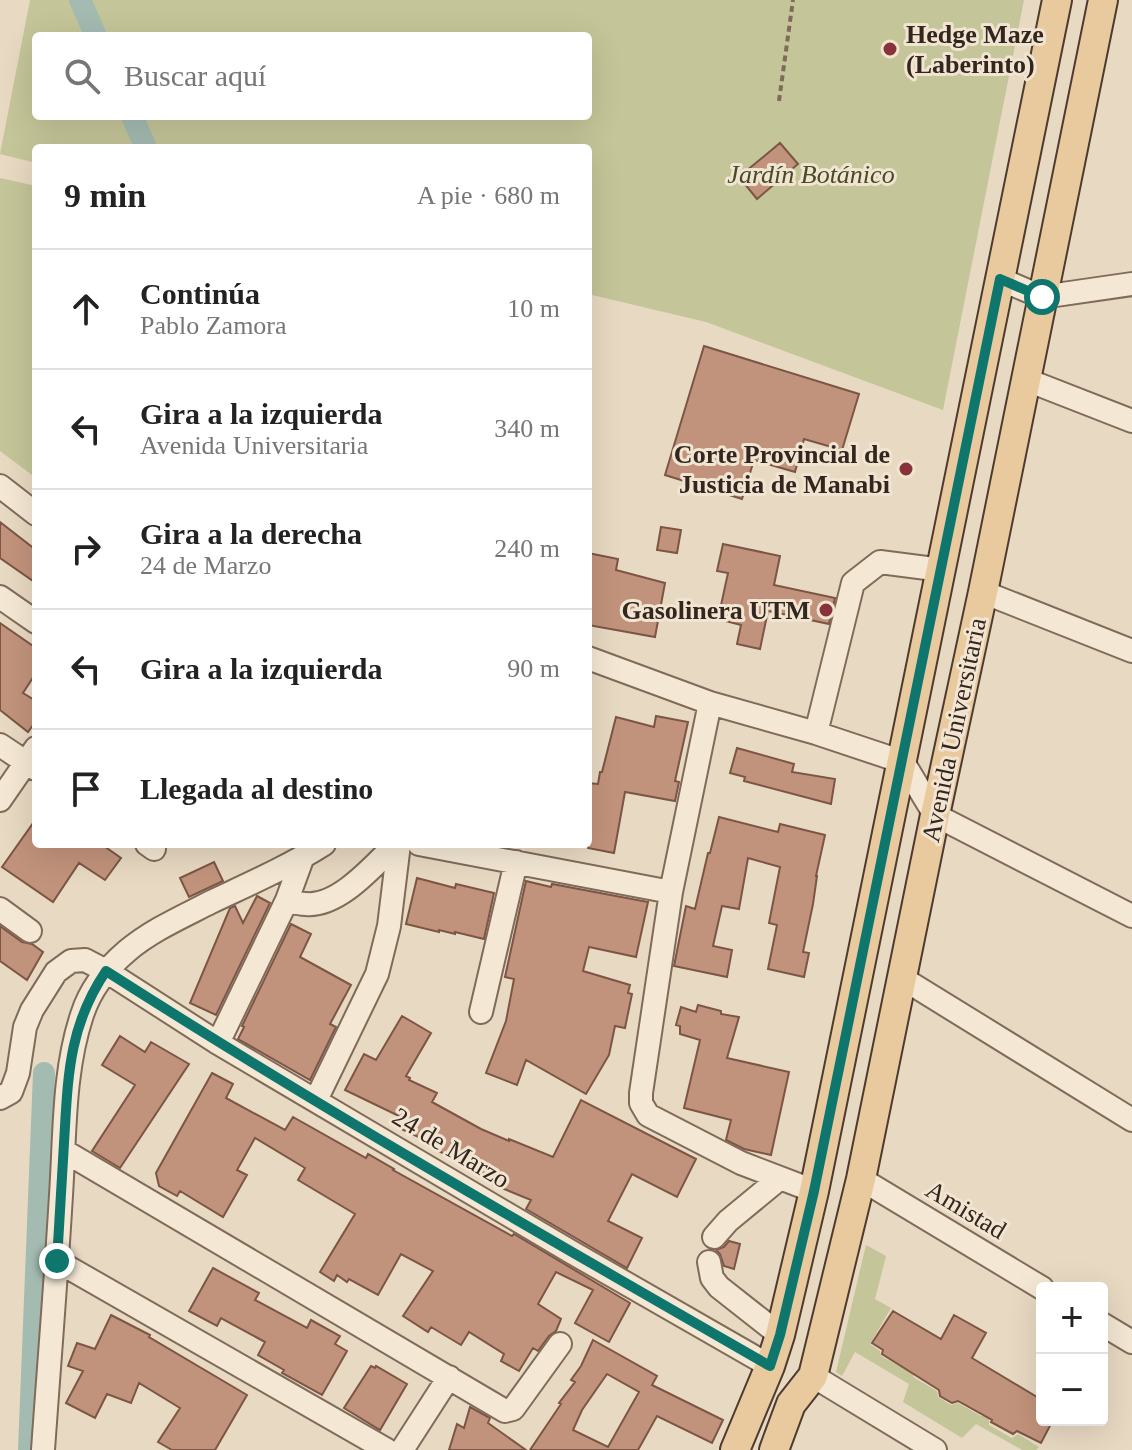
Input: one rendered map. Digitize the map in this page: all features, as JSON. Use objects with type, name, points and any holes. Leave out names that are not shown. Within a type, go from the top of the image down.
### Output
[{"type":"main road","name":"Avenida Universitaria","points":[[735,1450],[780,1335],[814,1191],[1057,0]]},
{"type":"main road","name":"Avenida Universitaria","points":[[774,1450],[791,1404],[813,1376],[861,1179],[1103,0]]},
{"type":"street","points":[[1000,279],[1042,297],[1132,284]]},
{"type":"street","points":[[1027,380],[1132,421]]},
{"type":"street","points":[[0,486],[32,511]]},
{"type":"street","points":[[816,733],[853,583],[880,562],[942,570]]},
{"type":"street","points":[[983,592],[1132,651]]},
{"type":"street","points":[[0,597],[32,619]]},
{"type":"street","points":[[592,659],[710,703],[903,762],[935,815],[1132,916]]},
{"type":"street","points":[[710,703],[671,892],[641,1103],[648,1115],[741,1163],[814,1191]]},
{"type":"street","points":[[0,745],[32,760]]},
{"type":"street","points":[[0,800],[32,761]]},
{"type":"street","points":[[43,1450],[68,1074],[83,1011],[106,971],[149,934],[302,859],[318,848]]},
{"type":"street","points":[[287,900],[308,905],[334,897],[393,848]]},
{"type":"street","points":[[316,1100],[377,974],[389,926],[398,848]]},
{"type":"street","points":[[441,848],[671,892]]},
{"type":"street","points":[[218,1043],[287,900],[302,859]]},
{"type":"street","points":[[481,1012],[516,862]]},
{"type":"street","points":[[0,909],[30,931]]},
{"type":"street","name":"24 de Marzo","points":[[9,1068],[32,1010],[56,972],[71,961],[85,960],[218,1043],[770,1366]]},
{"type":"street","points":[[902,978],[1132,1120]]},
{"type":"street","points":[[0,1098],[11,1092],[9,1068]]},
{"type":"street","points":[[64,1151],[505,1411],[513,1409],[560,1344]]},
{"type":"street","points":[[714,1237],[728,1221],[779,1179]]},
{"type":"street","name":"Amistad","points":[[861,1179],[1036,1284]]},
{"type":"street","points":[[57,1261],[387,1450]]},
{"type":"street","points":[[709,1262],[712,1278],[719,1287],[780,1335]]},
{"type":"street","points":[[1108,1328],[1132,1342]]},
{"type":"street","points":[[813,1376],[935,1450]]},
{"type":"street","points":[[402,1450],[449,1377]]},
{"type":"path","points":[[779,101],[793,0]]},
{"type":"green space","name":"Jardín Botánico","points":[[30,0],[1024,0],[943,410],[706,322],[592,295],[592,144],[32,144],[32,162],[0,154]]},
{"type":"green space","points":[[0,178],[32,185],[32,475],[0,451]]},
{"type":"green space","points":[[866,1245],[886,1256],[875,1299],[891,1308],[870,1344],[880,1351],[881,1356],[908,1371],[914,1371],[913,1377],[937,1391],[938,1397],[951,1405],[958,1403],[981,1416],[986,1415],[989,1425],[1012,1438],[1018,1434],[1039,1447],[1036,1450],[1022,1450],[976,1424],[962,1438],[903,1402],[909,1384],[855,1352],[842,1376],[836,1372]]},
{"type":"building","points":[[780,143],[798,164],[757,199],[739,177]]},
{"type":"building","points":[[704,346],[859,394],[842,450],[804,439],[795,472],[754,460],[742,499],[665,475]]},
{"type":"building","points":[[0,522],[32,547],[32,580],[0,558]]},
{"type":"building","points":[[661,527],[681,530],[677,553],[657,550]]},
{"type":"building","points":[[723,544],[780,556],[774,585],[835,598],[829,624],[768,611],[760,649],[737,644],[741,625],[718,619],[728,573],[717,571]]},
{"type":"building","points":[[592,554],[618,559],[616,570],[665,583],[655,637],[592,626]]},
{"type":"building","points":[[0,623],[32,645],[32,679],[23,693],[32,699],[32,726],[28,732],[0,710]]},
{"type":"building","points":[[656,716],[688,722],[675,781],[679,782],[675,801],[625,792],[614,853],[588,848],[592,848],[592,783],[598,784],[616,717],[654,727]]},
{"type":"building","points":[[737,748],[794,764],[792,772],[835,779],[831,804],[744,781],[745,777],[730,773]]},
{"type":"building","points":[[719,817],[778,832],[780,824],[825,835],[803,952],[809,953],[804,977],[768,969],[777,925],[769,923],[780,867],[748,858],[739,909],[722,906],[713,946],[732,950],[727,977],[674,966],[686,906],[695,909]]},
{"type":"building","points":[[32,825],[32,848],[107,848],[121,858],[105,880],[79,863],[53,902],[2,867]]},
{"type":"building","points":[[214,862],[223,881],[189,897],[180,878]]},
{"type":"building","points":[[417,878],[455,888],[456,884],[494,893],[484,939],[406,924]]},
{"type":"building","points":[[526,881],[648,902],[636,957],[589,947],[583,971],[630,985],[628,993],[632,994],[625,1028],[615,1026],[609,1055],[586,1094],[526,1060],[517,1085],[486,1073],[506,1021],[514,979],[505,977]]},
{"type":"building","points":[[257,896],[270,903],[216,1015],[190,1003],[230,908],[235,906],[243,923]]},
{"type":"building","points":[[291,924],[311,934],[300,957],[351,985],[330,1024],[336,1027],[310,1080],[238,1039]]},
{"type":"building","points":[[0,926],[43,952],[27,980],[0,961]]},
{"type":"building","points":[[698,1005],[739,1017],[727,1058],[789,1072],[771,1155],[744,1149],[726,1140],[731,1120],[684,1108],[700,1040],[680,1034],[680,1026],[676,1025],[681,1007],[696,1012]]},
{"type":"building","points":[[402,1016],[431,1033],[406,1076],[437,1093],[432,1102],[481,1129],[553,1157],[581,1100],[696,1159],[677,1197],[632,1174],[608,1221],[642,1238],[627,1268],[526,1209],[531,1200],[492,1184],[494,1179],[395,1126],[399,1116],[345,1090],[364,1054],[376,1060]]},
{"type":"building","points":[[120,1036],[145,1052],[151,1042],[189,1064],[120,1168],[92,1151],[135,1085],[102,1065]]},
{"type":"building","points":[[212,1073],[233,1084],[226,1098],[285,1130],[293,1117],[366,1158],[368,1154],[512,1236],[514,1234],[630,1303],[609,1342],[575,1323],[593,1290],[556,1272],[538,1304],[561,1319],[556,1331],[538,1351],[533,1348],[519,1371],[501,1361],[504,1354],[469,1332],[461,1345],[431,1327],[428,1332],[403,1316],[433,1271],[401,1254],[378,1295],[337,1275],[334,1281],[320,1272],[355,1214],[298,1180],[305,1168],[255,1138],[237,1170],[247,1175],[223,1217],[180,1191],[177,1196],[159,1186],[156,1173]]},
{"type":"building","points":[[729,1241],[740,1244],[734,1269],[724,1266],[716,1250]]},
{"type":"building","points":[[213,1268],[259,1293],[255,1300],[307,1328],[311,1320],[340,1336],[335,1344],[347,1351],[322,1395],[282,1373],[284,1370],[258,1355],[265,1342],[221,1318],[217,1326],[189,1311]]},
{"type":"building","points":[[893,1311],[941,1339],[954,1315],[986,1333],[972,1358],[1036,1396],[1036,1426],[1050,1426],[1041,1443],[1017,1431],[1013,1434],[958,1401],[952,1403],[940,1396],[939,1390],[882,1354],[883,1350],[872,1343]]},
{"type":"building","points":[[111,1315],[150,1335],[247,1395],[215,1450],[172,1450],[158,1442],[180,1408],[139,1383],[131,1403],[107,1394],[95,1418],[66,1403],[83,1371],[68,1366],[77,1343],[95,1349]]},
{"type":"building","points":[[593,1340],[657,1376],[652,1385],[723,1420],[712,1443],[657,1416],[638,1450],[530,1450],[575,1382],[571,1380]],"holes":[[[607,1374],[639,1392],[608,1447],[573,1430],[582,1410]]]},
{"type":"building","points":[[371,1366],[407,1384],[380,1430],[344,1408]]},
{"type":"building","points":[[470,1407],[490,1418],[488,1423],[526,1450],[449,1450],[457,1424],[464,1428]]},
{"type":"waterway","points":[[80,0],[94,32]]},
{"type":"waterway","points":[[134,120],[144,144]]},
{"type":"waterway","points":[[29,1450],[44,1073]]},
{"type":"place","name":"Hedge Maze (Laberinto)","points":[[890,49]]},
{"type":"place","name":"Corte Provincial de Justicia de Manabi","points":[[906,469]]},
{"type":"place","name":"Gasolinera UTM","points":[[826,610]]},
{"type":"route","points":[[57,1261],[68,1074],[83,1011],[106,971],[218,1043],[770,1366],[814,1191],[1000,279],[1042,297]]}]
